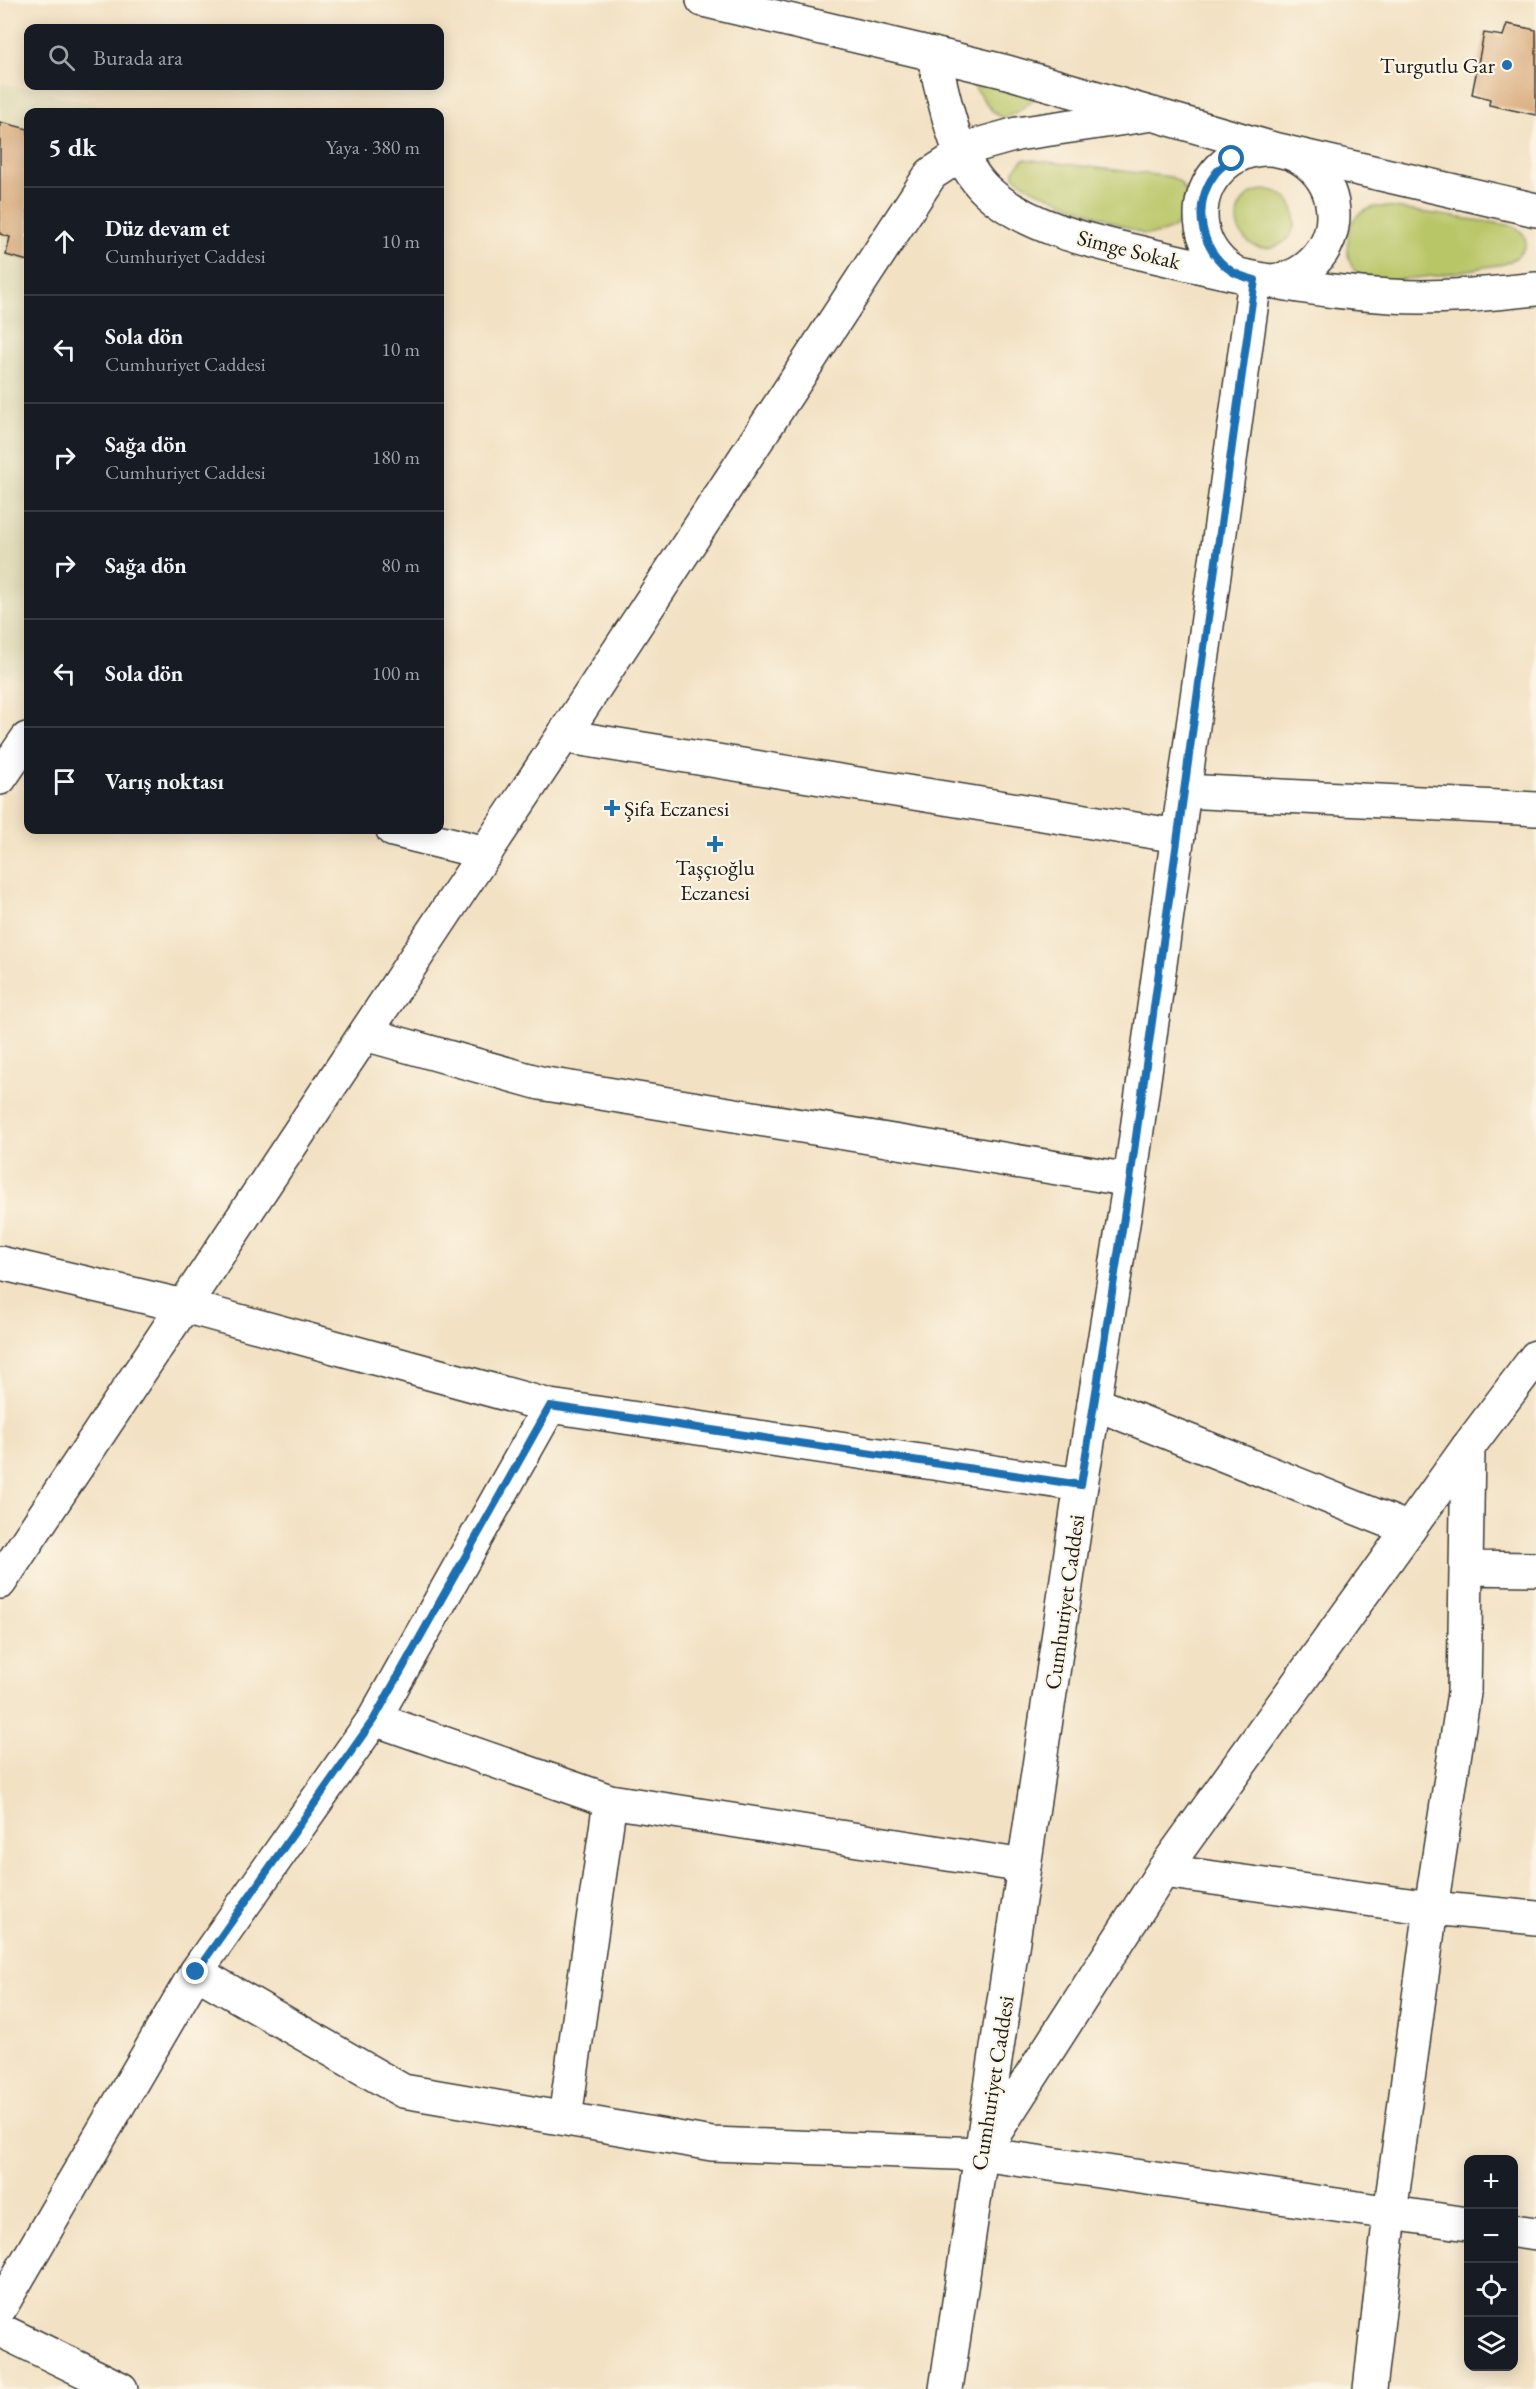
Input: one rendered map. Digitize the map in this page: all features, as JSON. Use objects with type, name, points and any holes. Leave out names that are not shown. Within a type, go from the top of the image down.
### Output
[{"type":"street","points":[[703,0],[1007,72],[1154,114],[1276,150],[1297,156],[1314,168],[1326,185],[1332,205],[1332,225],[1326,246],[1314,262],[1297,275],[1276,281],[1255,280],[1234,273],[1216,258],[1205,238],[1201,216],[1204,194],[1215,174],[1232,159],[1254,150],[1276,150],[1536,210]]},
{"type":"street","name":"Simge Sokak","points":[[933,54],[961,154],[970,172],[987,192],[1011,210],[1056,230],[1120,249],[1255,280],[1336,292],[1393,297],[1488,294],[1536,289]]},
{"type":"street","points":[[0,1582],[486,853],[931,174],[974,146],[1017,134],[1154,114]]},
{"type":"street","name":"Cumhuriyet Caddesi","points":[[946,2389],[1081,1485],[1130,1180],[1255,280]]},
{"type":"street","points":[[0,778],[18,736]]},
{"type":"street","points":[[563,736],[1178,836]]},
{"type":"street","points":[[1184,791],[1536,809]]},
{"type":"street","points":[[409,834],[486,853]]},
{"type":"street","points":[[365,1034],[540,1083],[1130,1180]]},
{"type":"street","points":[[0,1263],[184,1306],[550,1406],[1081,1485]]},
{"type":"street","points":[[981,2154],[1163,1871],[1468,1447],[1536,1357]]},
{"type":"street","points":[[1094,1403],[1409,1529]]},
{"type":"street","points":[[0,2308],[196,1972],[374,1719],[550,1406]]},
{"type":"street","points":[[1370,2389],[1390,2214],[1431,1908],[1464,1694],[1468,1447]]},
{"type":"street","points":[[1466,1568],[1536,1569]]},
{"type":"street","points":[[374,1719],[610,1801],[1024,1866]]},
{"type":"street","points":[[565,2118],[610,1801]]},
{"type":"street","points":[[1163,1871],[1431,1908],[1536,1918]]},
{"type":"street","points":[[196,1972],[403,2091],[712,2144],[981,2154],[1464,2223]]},
{"type":"street","points":[[1518,2232],[1536,2234]]},
{"type":"street","points":[[0,2330],[121,2389]]},
{"type":"shaded area","points":[[0,83],[112,108],[24,108],[24,678],[0,672]]},
{"type":"green space","points":[[970,81],[1040,94],[1015,113],[1007,117],[1000,116],[994,113]]},
{"type":"green space","points":[[1024,159],[1171,177],[1180,182],[1186,192],[1183,212],[1171,230],[1143,234],[1032,189],[1014,176],[1014,170]]},
{"type":"green space","points":[[1266,190],[1282,195],[1290,203],[1295,219],[1290,235],[1282,243],[1266,248],[1250,243],[1242,235],[1237,219],[1242,203],[1250,195]]},
{"type":"green space","points":[[1374,207],[1509,225],[1523,234],[1525,244],[1518,255],[1504,264],[1411,279],[1391,280],[1362,276],[1354,270],[1349,261],[1349,233],[1358,215]]},
{"type":"building","name":"Turgutlu Gar","points":[[1507,24],[1536,30],[1536,115],[1489,105],[1490,99],[1472,94],[1484,33],[1503,36]]},
{"type":"building","points":[[0,122],[24,128],[24,260],[6,255],[10,237],[0,234]]},
{"type":"place","name":"Turgutlu Gar","points":[[1507,65]]},
{"type":"place","name":"Şifa Eczanesi","points":[[612,808]]},
{"type":"place","name":"Taşçıoğlu Eczanesi","points":[[715,844]]},
{"type":"route","points":[[196,1972],[374,1719],[550,1406],[1081,1485],[1130,1180],[1255,280],[1234,273],[1216,258],[1205,238],[1201,216],[1204,194],[1215,174],[1232,159]]}]
